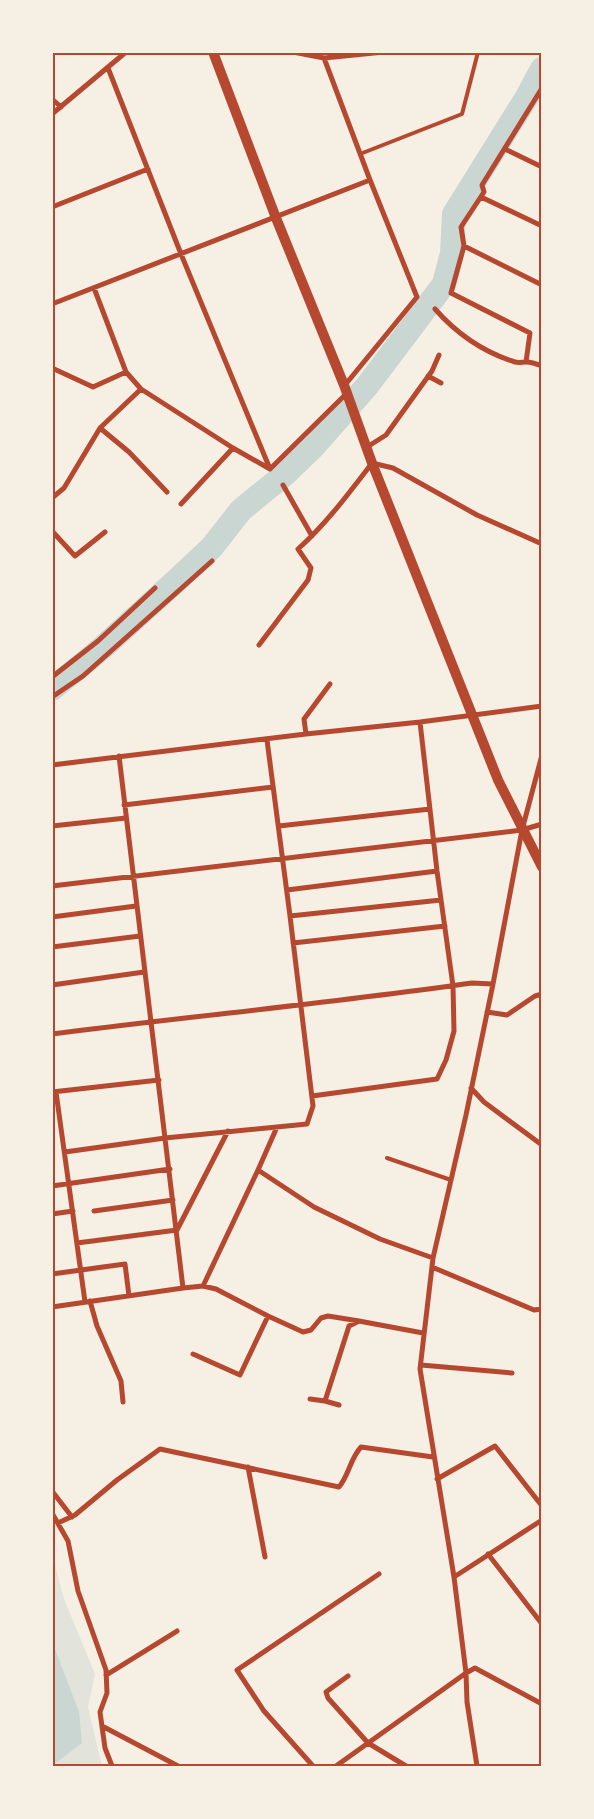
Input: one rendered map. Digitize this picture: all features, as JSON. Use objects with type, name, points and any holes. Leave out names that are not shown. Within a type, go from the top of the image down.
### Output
[{"type":"main road","points":[[213,52],[276,218],[346,391],[372,464],[472,716],[498,780],[542,867]]},
{"type":"street","points":[[52,114],[126,52]]},
{"type":"street","points":[[294,52],[324,58],[384,52]]},
{"type":"street","points":[[270,469],[346,391],[417,297],[324,58]]},
{"type":"street","points":[[108,68],[181,254],[270,469]]},
{"type":"street","points":[[526,362],[530,333],[451,294],[464,246],[461,227],[484,192],[482,185],[540,95],[542,88]]},
{"type":"street","points":[[52,98],[62,107]]},
{"type":"street","points":[[505,148],[542,167]]},
{"type":"street","points":[[52,207],[148,169]]},
{"type":"street","points":[[52,304],[370,180]]},
{"type":"street","points":[[481,197],[542,226]]},
{"type":"street","points":[[464,246],[542,285]]},
{"type":"street","points":[[94,288],[126,372],[141,389],[233,448],[270,469]]},
{"type":"street","points":[[435,309],[468,340],[485,351],[517,363],[526,362],[542,366]]},
{"type":"street","points":[[367,447],[386,435],[428,376],[439,355]]},
{"type":"street","points":[[52,368],[93,387],[126,372]]},
{"type":"street","points":[[428,376],[441,383]]},
{"type":"street","points":[[52,498],[64,488],[100,428],[141,389]]},
{"type":"street","points":[[100,428],[129,452],[167,492]]},
{"type":"street","points":[[181,504],[233,448]]},
{"type":"street","points":[[259,645],[308,580],[310,568],[298,549],[312,536],[372,464],[393,468],[477,515],[542,544]]},
{"type":"street","points":[[283,485],[312,536]]},
{"type":"street","points":[[52,531],[75,556],[105,532]]},
{"type":"street","points":[[52,697],[82,676],[212,561]]},
{"type":"street","points":[[52,677],[98,640],[155,588]]},
{"type":"street","points":[[306,734],[304,719],[330,684]]},
{"type":"street","points":[[52,764],[472,716],[542,706]]},
{"type":"street","points":[[312,1096],[437,1079],[446,1060],[454,1031],[453,986],[437,871],[420,722]]},
{"type":"street","points":[[65,1152],[165,1138],[307,1124],[313,1106],[312,1096],[267,740]]},
{"type":"street","points":[[477,1766],[467,1702],[466,1673],[454,1577],[433,1457],[421,1364],[433,1258],[488,1012],[522,830],[542,755]]},
{"type":"street","points":[[118,756],[170,1169],[183,1288]]},
{"type":"street","points":[[124,805],[273,787]]},
{"type":"street","points":[[279,826],[430,809]]},
{"type":"street","points":[[52,826],[126,818]]},
{"type":"street","points":[[52,886],[522,830],[542,824]]},
{"type":"street","points":[[287,890],[437,871]]},
{"type":"street","points":[[290,916],[441,900]]},
{"type":"street","points":[[52,916],[136,906]]},
{"type":"street","points":[[293,943],[445,926]]},
{"type":"street","points":[[52,947],[140,936]]},
{"type":"street","points":[[52,985],[144,972]]},
{"type":"street","points":[[52,1034],[150,1021],[301,1006],[472,983],[493,984]]},
{"type":"street","points":[[488,1012],[507,1015],[535,996],[542,994]]},
{"type":"street","points":[[123,1402],[121,1381],[88,1302],[80,1270],[65,1152],[54,1092],[159,1080]]},
{"type":"street","points":[[471,1088],[484,1102],[542,1145]]},
{"type":"street","points":[[203,1286],[277,1127]]},
{"type":"street","points":[[177,1230],[228,1132]]},
{"type":"street","points":[[52,1186],[170,1169]]},
{"type":"street","points":[[258,1170],[314,1207],[380,1239],[433,1258]]},
{"type":"street","points":[[94,1210],[173,1200]]},
{"type":"street","points":[[52,1214],[73,1211]]},
{"type":"street","points":[[77,1243],[177,1230]]},
{"type":"street","points":[[52,1274],[125,1264],[129,1296]]},
{"type":"street","points":[[432,1266],[534,1310],[542,1310]]},
{"type":"street","points":[[52,1307],[203,1286],[216,1289],[303,1332],[311,1330],[321,1318],[328,1316],[423,1333]]},
{"type":"street","points":[[193,1354],[240,1375],[268,1316]]},
{"type":"street","points":[[325,1401],[349,1326],[359,1321]]},
{"type":"street","points":[[421,1364],[512,1373]]},
{"type":"street","points":[[310,1399],[339,1405]]},
{"type":"street","points":[[437,1479],[495,1446],[542,1506]]},
{"type":"street","points":[[58,1523],[72,1517],[160,1448],[339,1487],[355,1454],[361,1447],[433,1457]]},
{"type":"street","points":[[248,1467],[265,1557]]},
{"type":"street","points":[[52,1491],[72,1517]]},
{"type":"street","points":[[52,1513],[68,1541],[78,1591],[106,1675],[106,1693],[100,1712],[105,1748],[112,1766]]},
{"type":"street","points":[[454,1577],[542,1520]]},
{"type":"street","points":[[488,1554],[542,1624]]},
{"type":"street","points":[[313,1766],[264,1711],[238,1670],[379,1574]]},
{"type":"street","points":[[106,1675],[177,1631]]},
{"type":"street","points":[[336,1766],[475,1668],[542,1704]]},
{"type":"street","points":[[348,1676],[326,1692],[328,1698],[368,1743],[406,1766]]},
{"type":"street","points":[[102,1726],[178,1766]]},
{"type":"lane","points":[[360,154],[462,114],[478,52]]},
{"type":"lane","points":[[387,1158],[450,1180]]},
{"type":"shaded area","points":[[52,1554],[64,1599],[95,1674],[88,1707],[102,1766],[53,1766]]},
{"type":"shaded area","points":[[53,1644],[79,1712],[82,1743],[56,1763],[53,1763]]},
{"type":"waterway","points":[[52,689],[101,649],[212,547],[241,510],[284,475],[314,446],[367,386],[444,284],[452,253],[454,214],[527,97],[542,69]]}]
